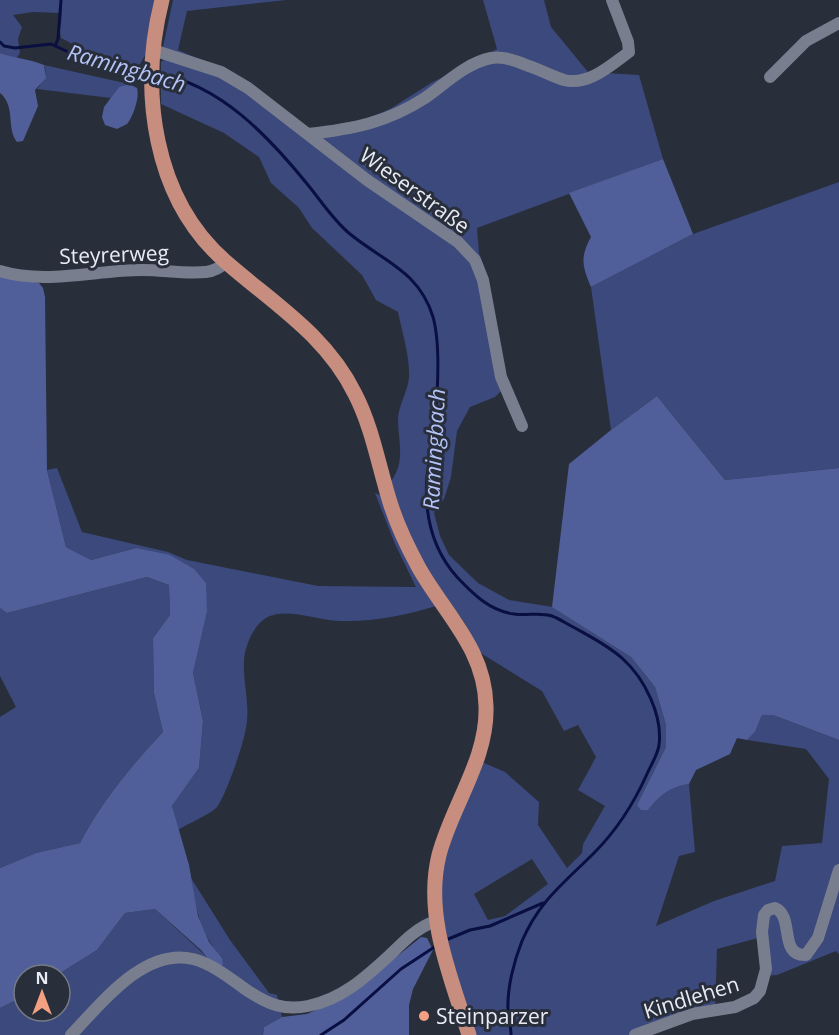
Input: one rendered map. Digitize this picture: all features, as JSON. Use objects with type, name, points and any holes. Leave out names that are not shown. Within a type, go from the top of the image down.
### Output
[{"type":"main road","points":[[162,0],[153,54],[152,101],[163,162],[176,195],[189,221],[201,237],[226,262],[308,329],[332,356],[344,374],[374,439],[389,499],[407,545],[435,595],[468,643],[481,672],[486,705],[483,740],[439,854],[433,893],[436,924],[469,1035]]},
{"type":"street","name":"Wieserstraße","points":[[308,134],[343,130],[381,121],[423,99],[477,62],[494,57],[510,58],[566,80],[582,80],[601,72],[629,52],[628,42],[612,0]]},
{"type":"street","points":[[770,77],[806,42],[839,23]]},
{"type":"street","name":"Wieserstraße","points":[[153,54],[221,72],[248,88],[367,180],[458,242],[475,260],[483,280],[501,377],[522,426]]},
{"type":"street","name":"Steyrerweg","points":[[0,271],[17,275],[43,276],[142,270],[206,272],[219,268],[226,262]]},
{"type":"street","name":"Kindlehen","points":[[635,1035],[692,1014],[735,1007],[754,998],[760,992],[766,969],[762,922],[764,915],[775,908],[780,910],[784,914],[789,945],[799,955],[806,955],[818,938],[839,870]]},
{"type":"street","points":[[71,1035],[135,973],[157,960],[170,957],[193,959],[221,972],[271,1005],[294,1008],[334,998],[347,991],[363,980],[407,938],[428,924],[436,924]]},
{"type":"shaded area","points":[[0,0],[157,0],[147,52],[139,66],[107,60],[61,38],[59,26],[61,25],[62,5],[60,5],[59,13],[33,12],[13,15],[22,27],[18,39],[20,53],[16,59],[0,53]]},
{"type":"shaded area","points":[[173,0],[286,0],[187,11],[178,50],[208,63],[311,131],[360,122],[390,109],[431,83],[497,49],[483,0],[544,0],[551,27],[588,72],[639,75],[663,159],[477,228],[479,253],[485,270],[508,384],[495,397],[470,407],[457,431],[451,477],[444,499],[434,513],[440,536],[449,555],[478,583],[509,600],[553,607],[631,657],[655,687],[666,725],[666,747],[637,805],[648,810],[666,792],[689,784],[695,852],[679,856],[656,926],[714,901],[775,881],[782,846],[822,843],[829,779],[806,749],[747,740],[755,732],[762,715],[773,715],[839,740],[839,954],[836,951],[777,975],[763,976],[758,938],[717,949],[715,1013],[684,1019],[650,1035],[474,1035],[452,959],[441,909],[442,867],[482,762],[505,772],[539,802],[538,825],[567,868],[582,853],[583,844],[605,806],[578,790],[596,757],[578,725],[564,731],[542,691],[479,652],[465,624],[422,562],[405,530],[391,481],[400,458],[398,418],[409,377],[407,352],[398,312],[376,300],[362,275],[312,228],[299,208],[271,183],[259,157],[224,133],[161,104],[163,47]],"holes":[[[532,859],[548,884],[505,916],[488,920],[474,894]]]},
{"type":"shaded area","points":[[0,53],[44,65],[46,78],[35,90],[38,106],[23,141],[17,142],[14,136],[8,104],[0,93]]},
{"type":"shaded area","points":[[44,65],[129,84],[119,87],[111,98],[37,89],[44,78]]},
{"type":"shaded area","points":[[129,84],[137,88],[138,96],[129,121],[117,129],[105,125],[102,117],[104,107],[119,87]]},
{"type":"shaded area","points":[[663,159],[693,234],[591,287],[584,256],[591,237],[569,193]]},
{"type":"shaded area","points":[[839,182],[839,468],[725,480],[657,396],[611,430],[591,287],[693,234]]},
{"type":"shaded area","points":[[0,275],[39,283],[43,288],[45,297],[47,470],[66,547],[91,560],[136,548],[170,555],[194,569],[206,583],[207,612],[193,673],[203,721],[199,768],[172,806],[189,865],[198,916],[209,942],[222,958],[223,965],[219,966],[211,962],[201,950],[155,909],[125,913],[97,950],[72,966],[72,963],[12,963],[12,1002],[0,1008],[0,868],[36,853],[80,843],[118,784],[163,732],[154,693],[153,638],[170,615],[169,585],[147,577],[7,613],[0,608]]},
{"type":"shaded area","points":[[657,396],[725,480],[839,468],[839,740],[773,715],[762,715],[755,732],[747,740],[737,738],[730,754],[696,770],[689,784],[682,785],[661,796],[648,810],[641,810],[637,805],[666,747],[666,725],[655,687],[631,657],[552,607],[569,464]]},
{"type":"shaded area","points":[[57,468],[82,532],[168,552],[187,560],[318,586],[416,587],[395,544],[375,493],[382,496],[436,606],[401,615],[353,621],[287,613],[270,616],[260,623],[251,635],[246,649],[244,669],[247,721],[231,778],[214,810],[178,830],[172,806],[199,768],[203,721],[193,673],[207,612],[136,548],[91,560],[66,547],[47,470]]},
{"type":"shaded area","points":[[147,577],[169,585],[170,615],[153,638],[154,693],[163,732],[118,784],[80,843],[36,853],[0,868],[0,717],[16,707],[0,676],[0,608],[7,613]]},
{"type":"shaded area","points":[[191,878],[230,940],[269,993],[277,995],[282,1017],[264,1027],[263,1035],[0,1035],[0,1008],[12,1002],[12,1023],[72,1023],[72,966],[97,950],[125,913],[155,909],[206,956],[222,958],[208,939],[197,911]]},
{"type":"shaded area","points":[[421,937],[427,938],[433,950],[413,989],[409,1005],[409,1035],[263,1035],[264,1027],[282,1017],[307,1014],[348,996]]},
{"type":"waterway","name":"Ramingbach","points":[[55,46],[58,39],[61,0]]},
{"type":"waterway","name":"Ramingbach","points":[[0,42],[4,46],[15,48],[51,44],[77,56],[148,73]]},
{"type":"waterway","name":"Ramingbach","points":[[158,74],[202,89],[223,101],[242,116],[277,149],[344,229],[399,268],[419,288],[427,301],[433,317],[438,358],[433,438],[427,476],[427,503],[432,530],[441,555],[448,566],[469,590],[482,601],[497,609],[514,614],[552,616],[612,650],[638,676],[655,710],[659,733],[658,748],[624,816],[602,844],[545,903],[522,941],[510,984],[508,1013],[511,1035]]},
{"type":"waterway","points":[[446,940],[470,930],[490,926],[543,903]]},
{"type":"waterway","points":[[321,1035],[344,1020],[401,969],[436,946]]},
{"type":"place","name":"Steinparzer","points":[[424,1016]]}]
